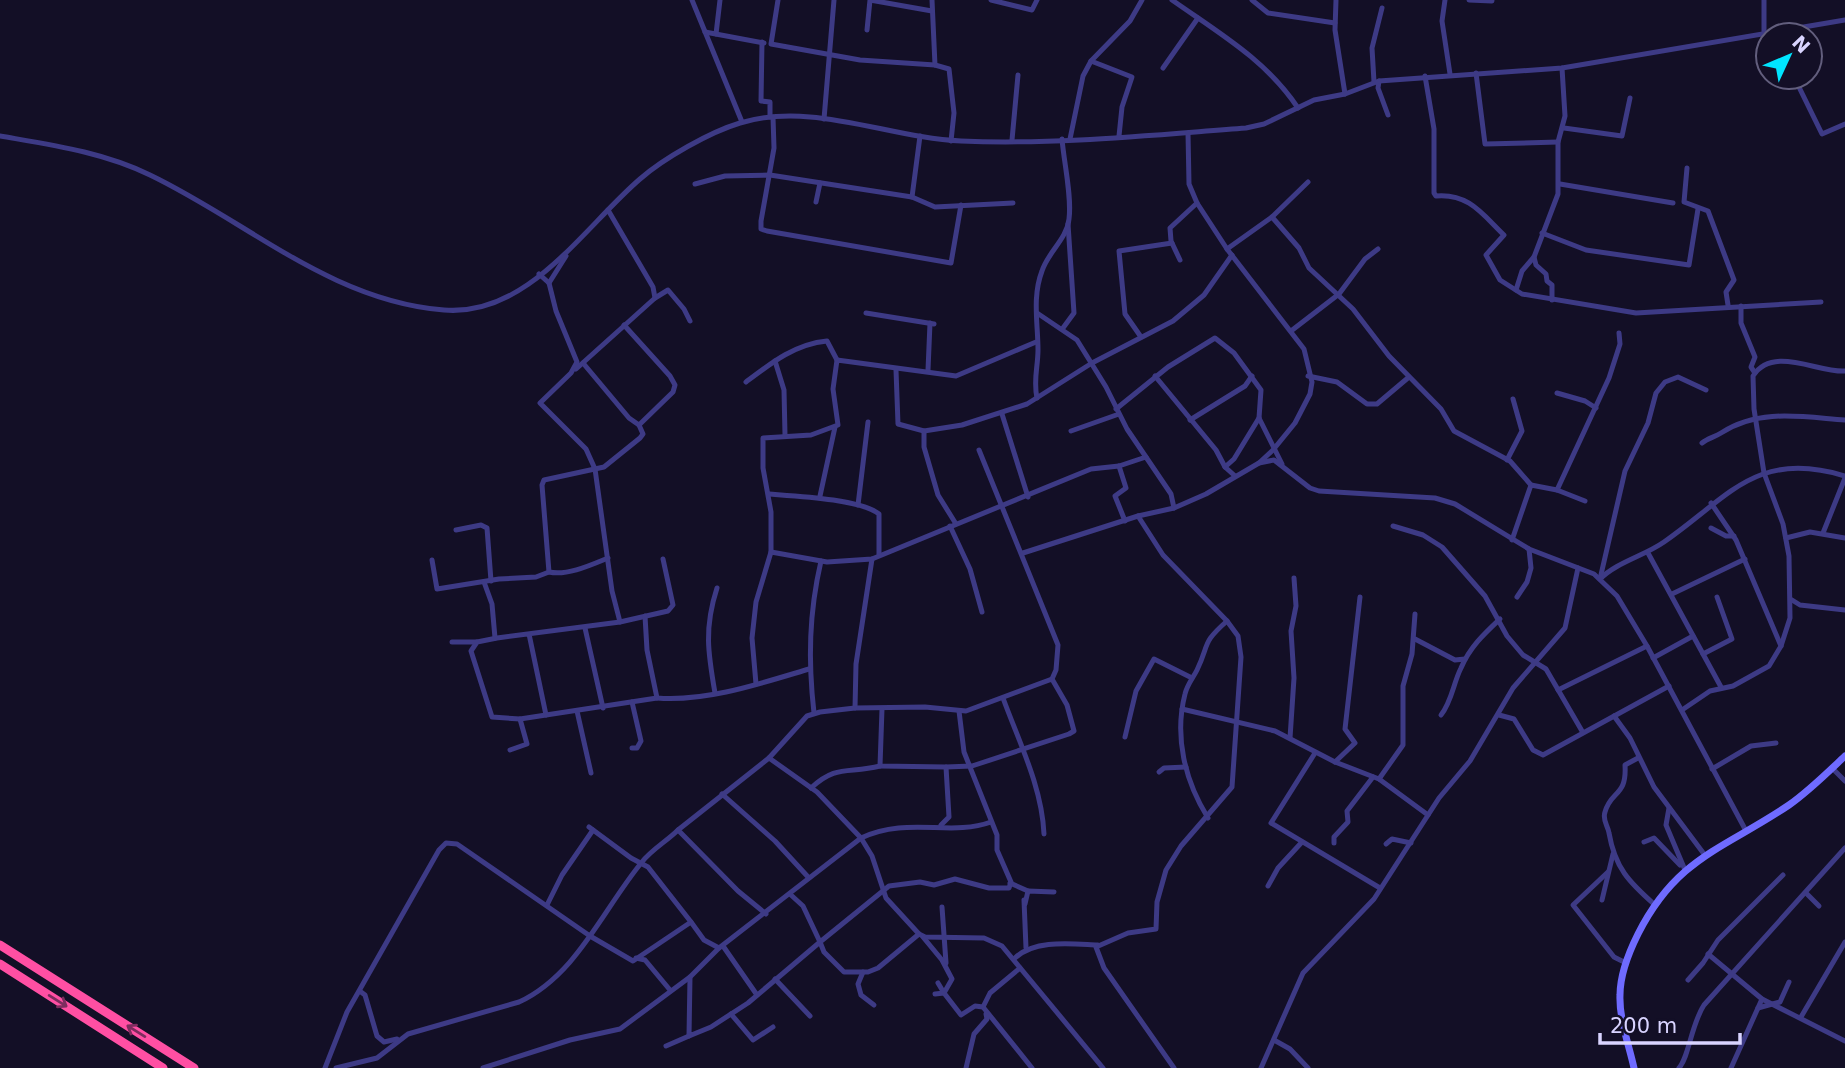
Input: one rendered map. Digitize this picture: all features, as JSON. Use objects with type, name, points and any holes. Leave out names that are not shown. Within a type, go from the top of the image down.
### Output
[{"type":"highway","points":[[0,945],[194,1068]]},
{"type":"highway","points":[[0,964],[163,1068]]},
{"type":"street","points":[[692,0],[742,122]]},
{"type":"street","points":[[716,34],[720,0]]},
{"type":"street","points":[[771,44],[778,0]]},
{"type":"street","points":[[824,119],[834,0]]},
{"type":"street","points":[[867,30],[869,0],[932,11]]},
{"type":"street","points":[[932,0],[934,65]]},
{"type":"street","points":[[991,0],[1032,10],[1037,0]]},
{"type":"street","points":[[1070,139],[1083,76],[1091,61],[1130,21],[1143,0]]},
{"type":"street","points":[[1172,0],[1254,56],[1283,84],[1298,108]]},
{"type":"street","points":[[1252,0],[1268,13],[1335,23]]},
{"type":"street","points":[[1336,0],[1335,23],[1345,94]]},
{"type":"street","points":[[1445,0],[1442,21],[1450,74]]},
{"type":"street","points":[[1469,0],[1492,1]]},
{"type":"street","points":[[1764,0],[1764,21]]},
{"type":"street","points":[[1382,8],[1372,48],[1376,82],[1388,115]]},
{"type":"street","points":[[1163,68],[1198,19]]},
{"type":"street","points":[[1824,24],[1845,20]]},
{"type":"street","points":[[705,32],[860,60],[934,65],[949,69],[954,113],[951,141]]},
{"type":"street","points":[[0,136],[120,162],[198,200],[317,273],[367,293],[441,310],[478,309],[507,299],[568,251],[659,164],[724,128],[742,122],[772,117],[824,119],[951,141],[1070,139],[1246,128],[1264,124],[1314,100],[1345,94],[1376,82],[1450,74],[1562,68],[1754,34]]},
{"type":"street","points":[[762,42],[761,101],[770,102],[776,132],[761,229],[951,263],[961,205]]},
{"type":"street","points":[[1091,61],[1132,77],[1122,107],[1119,136]]},
{"type":"street","points":[[1516,290],[1522,271],[1534,257],[1560,184],[1558,142],[1564,128],[1562,68]]},
{"type":"street","points":[[1476,73],[1485,144],[1558,142]]},
{"type":"street","points":[[1012,140],[1018,75]]},
{"type":"street","points":[[1425,76],[1434,130],[1434,193],[1436,196],[1454,196],[1479,208],[1504,235],[1486,255],[1500,280],[1516,290],[1552,300],[1636,313],[1821,302]]},
{"type":"street","points":[[1801,91],[1822,134],[1845,124]]},
{"type":"street","points":[[1564,128],[1622,136],[1630,98]]},
{"type":"street","points":[[1188,132],[1188,176],[1197,203],[1227,249],[1304,349],[1308,376],[1312,382],[1310,394],[1295,423],[1259,463]]},
{"type":"street","points":[[912,197],[920,136]]},
{"type":"street","points":[[1062,139],[1074,313],[1063,328]]},
{"type":"street","points":[[1687,168],[1684,202],[1708,211],[1734,279],[1726,292],[1728,305]]},
{"type":"street","points":[[695,184],[725,176],[770,175],[912,197],[935,207],[1013,203]]},
{"type":"street","points":[[816,202],[820,183]]},
{"type":"street","points":[[1227,249],[1272,217],[1308,183]]},
{"type":"street","points":[[1560,184],[1673,203]]},
{"type":"street","points":[[1180,260],[1172,243],[1171,225],[1197,203]]},
{"type":"street","points":[[1542,233],[1586,250],[1689,265],[1698,209]]},
{"type":"street","points":[[608,210],[653,287],[655,298]]},
{"type":"street","points":[[1272,217],[1299,248],[1309,268],[1339,294],[1409,377],[1441,409],[1454,431],[1507,460],[1531,485],[1557,490],[1585,501]]},
{"type":"street","points":[[1037,398],[1034,376],[1035,309],[1043,267],[1068,224]]},
{"type":"street","points":[[1141,337],[1125,314],[1119,251],[1172,243]]},
{"type":"street","points":[[1292,331],[1339,294],[1365,260],[1378,249]]},
{"type":"street","points":[[549,283],[568,251]]},
{"type":"street","points":[[896,370],[897,423],[924,430],[962,425],[1002,414],[1037,398],[1092,363],[1172,321],[1196,303],[1232,255]]},
{"type":"street","points":[[1534,257],[1536,265],[1546,274],[1552,285],[1552,300]]},
{"type":"street","points":[[539,274],[549,283],[556,311],[577,362],[571,373]]},
{"type":"street","points":[[620,622],[597,497],[595,469],[586,449],[540,403],[624,325],[668,290],[690,321]]},
{"type":"street","points":[[1741,306],[1741,323],[1755,357],[1751,367],[1755,373]]},
{"type":"street","points":[[1035,309],[1038,316],[1063,328],[1077,340],[1117,411],[1171,494],[1174,508]]},
{"type":"street","points":[[866,313],[932,324],[928,370]]},
{"type":"street","points":[[624,325],[670,376],[674,385],[673,392],[639,425]]},
{"type":"street","points":[[1557,490],[1596,408],[1617,355],[1619,333]]},
{"type":"street","points":[[1072,431],[1117,411],[1155,376],[1214,338],[1234,353],[1261,390],[1259,418],[1234,459],[1225,467]]},
{"type":"street","points":[[746,382],[790,351],[813,342],[827,341],[836,360],[833,389],[838,425],[835,427],[820,496]]},
{"type":"street","points":[[836,360],[864,361],[896,370],[928,370],[957,376],[1036,342]]},
{"type":"street","points":[[775,361],[783,390],[785,435]]},
{"type":"street","points":[[1682,710],[1695,700],[1721,687],[1733,686],[1769,666],[1782,646],[1792,600],[1786,537],[1764,473],[1755,421],[1752,381],[1755,373],[1762,366],[1781,362],[1845,371]]},
{"type":"street","points":[[549,572],[542,485],[544,480],[604,467],[643,435],[639,425],[629,418],[615,398],[607,394],[583,363]]},
{"type":"street","points":[[1155,376],[1216,450],[1225,467],[1235,475]]},
{"type":"street","points":[[1190,420],[1245,386],[1252,376]]},
{"type":"street","points":[[1308,376],[1337,382],[1367,404],[1377,404],[1409,377]]},
{"type":"street","points":[[1600,579],[1621,481],[1660,387],[1678,377],[1706,390]]},
{"type":"street","points":[[1557,393],[1585,401],[1596,408]]},
{"type":"street","points":[[1507,460],[1522,431],[1513,400]]},
{"type":"street","points":[[1002,414],[1028,497]]},
{"type":"street","points":[[1702,443],[1733,424],[1804,414],[1845,421]]},
{"type":"street","points":[[1259,418],[1284,467]]},
{"type":"street","points":[[858,505],[868,422]]},
{"type":"street","points":[[756,684],[752,638],[756,602],[771,552],[769,494],[761,443],[765,436],[821,432],[835,427]]},
{"type":"street","points":[[924,430],[924,447],[938,495],[970,569],[982,612]]},
{"type":"street","points":[[821,432],[832,442]]},
{"type":"street","points":[[361,992],[365,995],[377,1036],[384,1042],[528,998],[559,974],[590,936],[641,863],[769,758],[784,739],[814,713],[855,708],[925,706],[959,712],[1052,679],[1056,670],[1058,645],[1023,553],[1000,507],[979,450]]},
{"type":"street","points":[[771,552],[821,561],[872,559],[1091,470],[1119,466],[1146,457]]},
{"type":"street","points":[[1023,553],[1138,516],[1174,508],[1259,463],[1274,460],[1310,488],[1319,491],[1436,498],[1455,504],[1529,549],[1600,579],[1617,596],[1669,686],[1745,829]]},
{"type":"street","points":[[1119,466],[1126,488],[1116,498],[1125,521]]},
{"type":"street","points":[[1600,579],[1618,566],[1648,553],[1733,487],[1764,473],[1806,466],[1845,477],[1823,533]]},
{"type":"street","points":[[1512,540],[1531,485]]},
{"type":"street","points":[[769,494],[858,505],[879,514],[879,554]]},
{"type":"street","points":[[1711,503],[1734,536],[1782,646]]},
{"type":"street","points":[[1015,958],[1026,948],[1098,945],[1128,933],[1156,929],[1157,902],[1166,870],[1181,846],[1208,818],[1231,787],[1241,657],[1238,636],[1227,621],[1163,555],[1138,516]]},
{"type":"street","points":[[456,530],[481,524],[486,528],[487,582],[495,638]]},
{"type":"street","points":[[1393,526],[1423,535],[1442,547],[1500,619],[1507,636],[1546,670],[1582,732]]},
{"type":"street","points":[[1711,528],[1726,536],[1734,536]]},
{"type":"street","points":[[1786,537],[1806,532],[1845,538]]},
{"type":"street","points":[[1517,597],[1527,582],[1531,568],[1529,549]]},
{"type":"street","points":[[1648,553],[1721,687]]},
{"type":"street","points":[[432,560],[437,589],[536,577],[549,572],[589,566],[608,558]]},
{"type":"street","points":[[452,642],[477,642],[585,628],[668,611],[673,605],[663,559]]},
{"type":"street","points":[[855,708],[856,664],[872,559]]},
{"type":"street","points":[[1672,594],[1745,559]]},
{"type":"street","points":[[814,713],[809,669],[811,602],[821,561]]},
{"type":"street","points":[[1261,1068],[1303,973],[1338,939],[1380,888],[1428,815],[1470,761],[1513,688],[1528,667],[1535,663],[1565,628],[1578,568]]},
{"type":"street","points":[[1290,738],[1294,678],[1291,631],[1296,606],[1294,578]]},
{"type":"street","points":[[715,693],[706,643],[708,614],[717,588]]},
{"type":"street","points":[[1335,762],[1355,743],[1345,729],[1360,597]]},
{"type":"street","points":[[1703,654],[1732,639],[1717,597]]},
{"type":"street","points":[[1792,600],[1800,606],[1845,610]]},
{"type":"street","points":[[1334,843],[1334,837],[1348,822],[1347,811],[1403,745],[1403,686],[1415,639],[1415,614]]},
{"type":"street","points":[[645,616],[647,650],[657,698]]},
{"type":"street","points":[[1441,715],[1450,704],[1474,643],[1500,619]]},
{"type":"street","points":[[1208,818],[1196,799],[1180,744],[1182,709],[1206,641],[1227,621]]},
{"type":"street","points":[[585,628],[603,708]]},
{"type":"street","points":[[529,634],[546,715]]},
{"type":"street","points":[[1653,657],[1693,636]]},
{"type":"street","points":[[1415,639],[1455,660],[1466,658]]},
{"type":"street","points":[[477,642],[471,651],[492,717],[520,719],[657,698],[682,700],[809,669]]},
{"type":"street","points":[[1558,690],[1647,646]]},
{"type":"street","points":[[1125,737],[1136,691],[1154,659],[1192,678]]},
{"type":"street","points":[[811,788],[835,771],[855,772],[880,766],[972,766],[1074,731],[1067,705],[1052,679]]},
{"type":"street","points":[[1499,715],[1514,719],[1532,750],[1543,755],[1669,686]]},
{"type":"street","points":[[1003,698],[1024,750],[1042,810],[1044,834]]},
{"type":"street","points":[[632,702],[642,741],[637,748],[632,748]]},
{"type":"street","points":[[880,766],[882,709]]},
{"type":"street","points":[[1182,709],[1236,724],[1275,731],[1315,753],[1376,778],[1428,815]]},
{"type":"street","points":[[577,711],[579,731],[591,773]]},
{"type":"street","points":[[959,712],[964,752],[972,766],[1010,883],[1028,891],[1054,892]]},
{"type":"street","points":[[1614,716],[1630,738],[1638,758],[1669,808],[1704,854]]},
{"type":"street","points":[[510,750],[527,744],[520,719]]},
{"type":"street","points":[[1712,769],[1751,746],[1776,743]]},
{"type":"street","points":[[1315,753],[1271,823],[1380,888]]},
{"type":"street","points":[[1634,1068],[1619,998],[1626,963],[1655,905],[1684,870],[1704,854],[1792,803],[1845,756]]},
{"type":"street","points":[[769,758],[811,788],[861,838],[872,856],[886,898],[946,966],[952,979],[944,993]]},
{"type":"street","points":[[1638,758],[1625,765],[1626,778],[1604,813],[1613,854],[1625,875],[1655,905]]},
{"type":"street","points":[[940,825],[949,817],[950,808],[946,767]]},
{"type":"street","points":[[1159,772],[1164,768],[1186,767]]},
{"type":"street","points":[[1832,768],[1845,781]]},
{"type":"street","points":[[722,794],[775,841],[809,878]]},
{"type":"street","points":[[1669,808],[1666,825],[1684,870]]},
{"type":"street","points":[[483,1068],[570,1040],[601,1032],[608,1033],[633,1020],[690,977],[721,947],[861,838],[889,827],[940,825],[972,829],[990,822]]},
{"type":"street","points":[[547,905],[591,828],[656,874],[705,940],[721,947],[757,995]]},
{"type":"street","points":[[678,830],[738,891],[766,914]]},
{"type":"street","points":[[1644,842],[1654,838],[1684,870]]},
{"type":"street","points":[[1386,844],[1392,839],[1412,843]]},
{"type":"street","points":[[1268,886],[1278,868],[1302,842]]},
{"type":"street","points":[[325,1068],[340,1038],[343,1021],[361,992],[392,927],[439,850],[446,843],[457,844],[590,936],[633,961],[691,922]]},
{"type":"street","points":[[1679,1068],[1686,1059],[1688,1041],[1696,1016],[1729,974],[1844,851]]},
{"type":"street","points":[[1602,900],[1613,854]]},
{"type":"street","points":[[1608,872],[1573,905],[1614,957],[1626,963]]},
{"type":"street","points":[[1688,980],[1718,940],[1783,875]]},
{"type":"street","points":[[666,1045],[732,1014],[883,889],[919,882],[934,885],[955,879],[1004,890],[1010,883]]},
{"type":"street","points":[[1026,948],[1025,902],[1028,891]]},
{"type":"street","points":[[1806,893],[1819,906]]},
{"type":"street","points":[[791,895],[803,906],[824,952],[844,972],[863,972],[888,962],[921,935],[994,941],[1015,958],[1020,968],[1103,1068]]},
{"type":"street","points":[[942,907],[946,966]]},
{"type":"street","points":[[1801,1017],[1845,942]]},
{"type":"street","points":[[1098,945],[1104,968],[1174,1068]]},
{"type":"street","points":[[1709,954],[1729,974],[1762,999],[1845,1041]]},
{"type":"street","points":[[636,958],[645,960],[670,990]]},
{"type":"street","points":[[966,1068],[974,1034],[987,1019],[984,1010],[990,993],[1020,968]]},
{"type":"street","points":[[863,972],[858,985],[861,995],[874,1005]]},
{"type":"street","points":[[689,1036],[690,977]]},
{"type":"street","points":[[775,979],[810,1016]]},
{"type":"street","points":[[1758,1008],[1776,1004],[1789,982]]},
{"type":"street","points":[[938,983],[961,1015],[975,1006],[984,1010],[1032,1068]]},
{"type":"street","points":[[935,994],[944,993]]},
{"type":"street","points":[[1731,1068],[1762,999]]},
{"type":"street","points":[[732,1014],[753,1040],[773,1027]]},
{"type":"street","points":[[1839,1038],[1845,1029]]},
{"type":"street","points":[[335,1068],[377,1058],[399,1039]]},
{"type":"street","points":[[1274,1040],[1290,1049],[1308,1068]]}]
